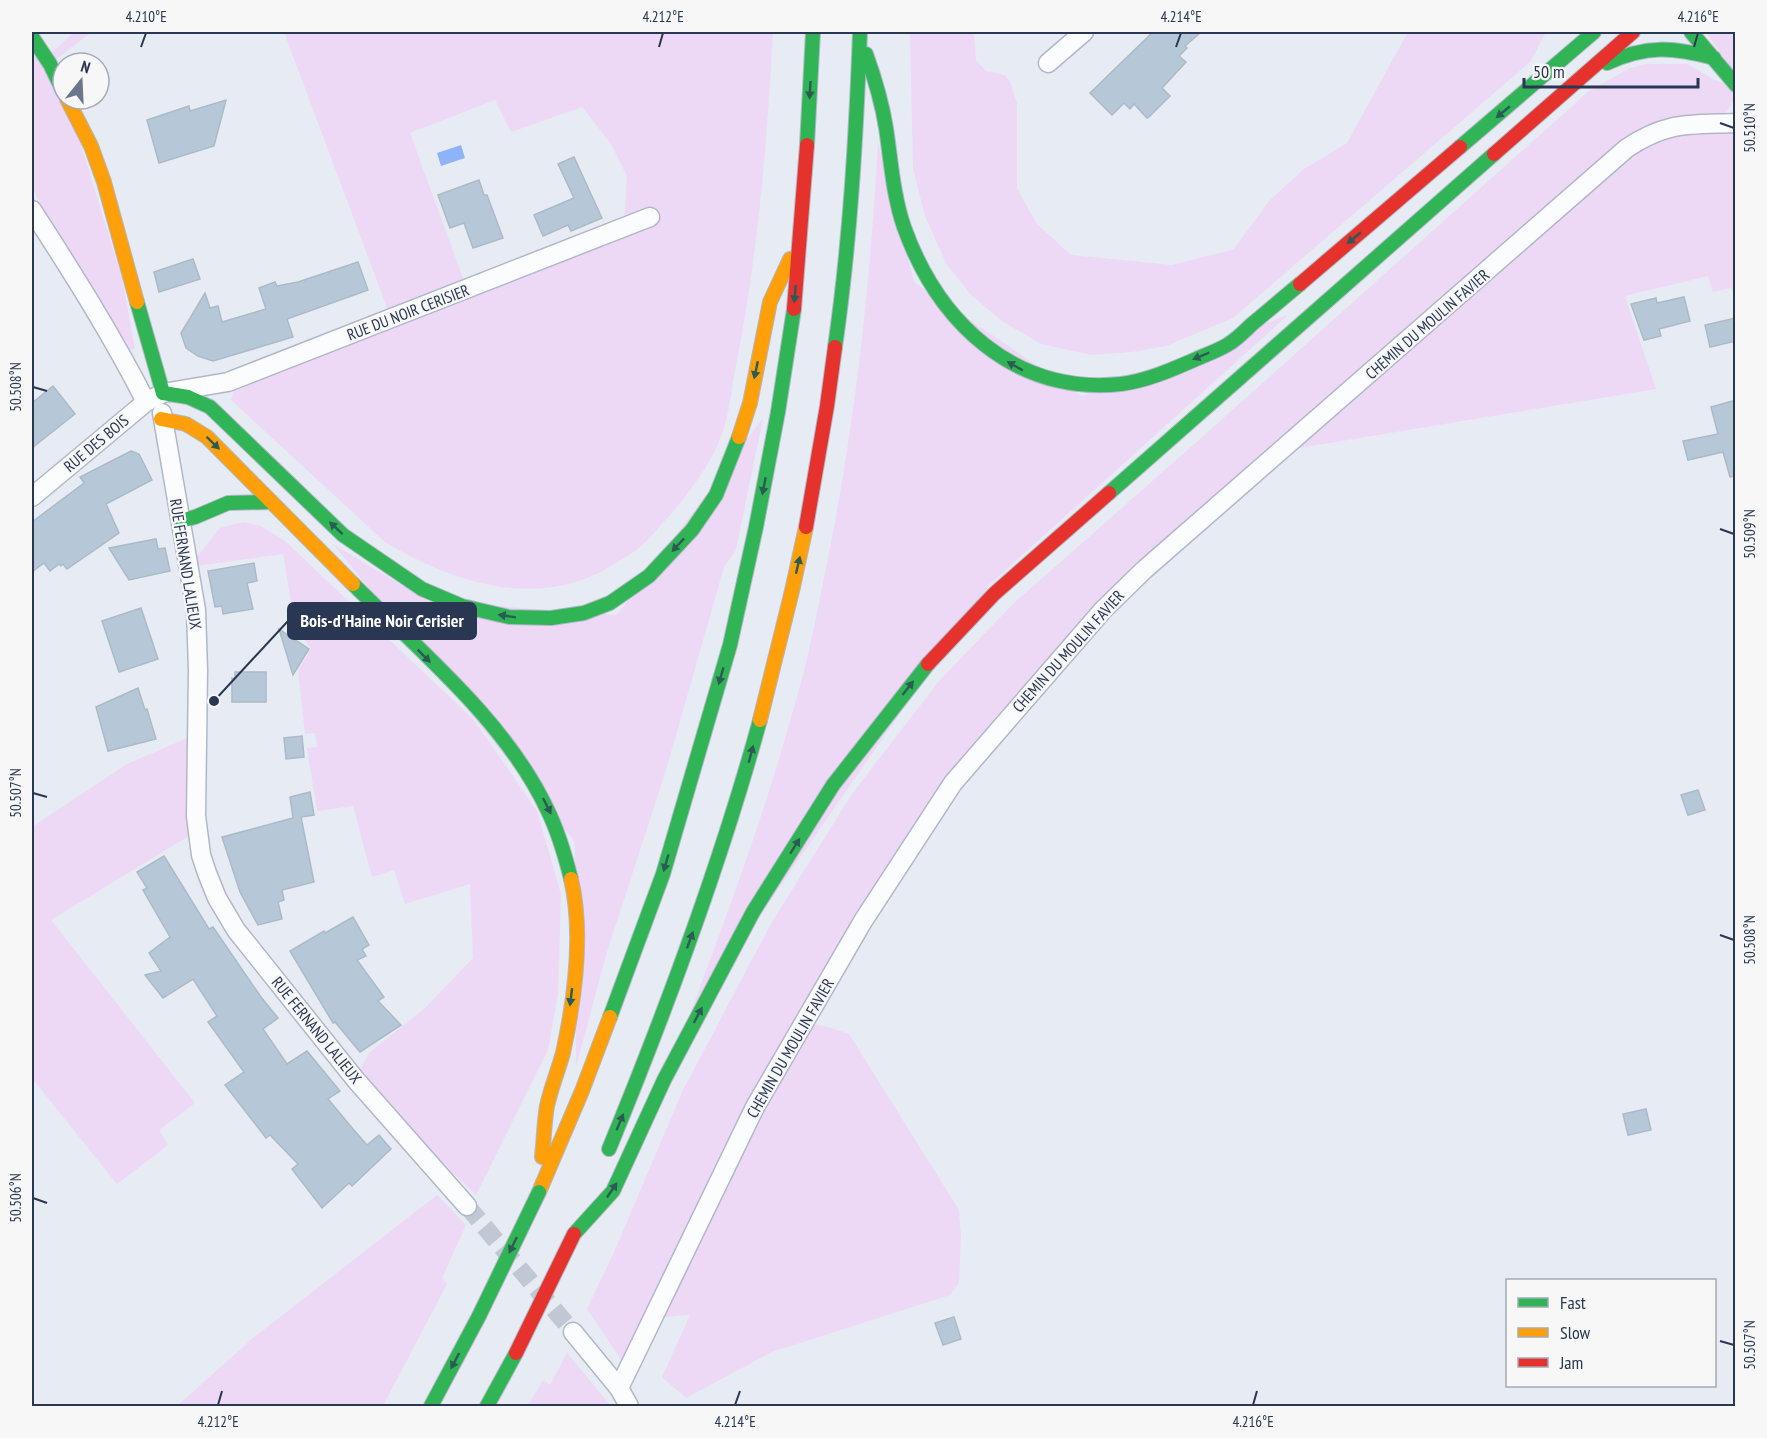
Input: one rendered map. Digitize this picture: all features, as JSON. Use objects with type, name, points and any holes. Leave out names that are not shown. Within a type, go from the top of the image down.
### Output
[{"type":"main road","points":[[431,1407],[479,1316],[539,1192],[582,1090],[663,874],[730,645],[778,412],[795,304],[813,32]]},
{"type":"main road","points":[[860,33],[880,97],[892,180],[904,228],[925,274],[961,326],[992,353],[1032,376],[1081,387],[1122,384],[1162,373],[1228,345],[1594,32]]},
{"type":"main road","points":[[574,1234],[613,1191],[664,1080],[753,912],[833,785],[920,672],[994,594],[1633,32]]},
{"type":"main road","points":[[1691,32],[1736,86]]},
{"type":"main road","points":[[603,1162],[625,1110],[710,884],[745,774],[776,662],[803,545],[827,421],[842,306],[854,182],[860,33]]},
{"type":"main road","points":[[32,37],[51,69]]},
{"type":"main road","points":[[1541,79],[1561,41]]},
{"type":"main road","points":[[1586,73],[1629,52],[1651,48],[1678,48],[1714,58]]},
{"type":"main road","name":"RUE FERNAND LALIEUX","points":[[73,111],[93,151],[111,204],[147,347],[163,393]]},
{"type":"main road","points":[[163,393],[188,396],[210,407],[343,535],[422,589],[462,606],[509,617],[551,618],[584,613],[610,603],[649,576],[692,530],[716,495],[732,458],[750,403],[770,302],[801,235]]},
{"type":"main road","points":[[162,419],[186,424],[203,434],[487,719],[533,781],[550,811],[564,850],[574,894],[576,940],[572,994],[564,1049],[548,1106],[539,1192]]},
{"type":"main road","points":[[180,521],[228,503],[270,502]]},
{"type":"main road","points":[[487,1407],[574,1234],[591,1193]]},
{"type":"street","points":[[1048,63],[1084,32]]},
{"type":"street","name":"CHEMIN DU MOULIN FAVIER","points":[[619,1388],[756,1107],[863,921],[953,783],[1103,610],[1144,570],[1627,148],[1643,137],[1668,127],[1736,123]]},
{"type":"street","points":[[32,210],[82,287],[146,402]]},
{"type":"street","name":"RUE DU NOIR CERISIER","points":[[163,393],[228,382],[650,217]]},
{"type":"street","name":"RUE DES BOIS","points":[[32,497],[146,402],[163,393]]},
{"type":"street","name":"RUE FERNAND LALIEUX","points":[[163,393],[162,419],[196,610],[197,831],[201,855],[214,890],[236,930],[355,1079],[467,1206]]},
{"type":"street","points":[[573,1332],[619,1388],[629,1407]]},
{"type":"shaded area","points":[[75,32],[92,32],[67,51],[53,51]]},
{"type":"shaded area","points":[[284,32],[773,32],[768,116],[756,241],[744,324],[726,420],[714,452],[693,486],[659,528],[636,550],[590,577],[561,586],[531,589],[500,587],[441,570],[385,542],[231,400],[234,390],[241,384],[391,318]],"holes":[[[495,100],[511,132],[582,107],[611,144],[627,176],[624,227],[467,289],[410,133]]]},
{"type":"shaded area","points":[[910,32],[974,32],[976,60],[986,71],[1005,75],[1010,82],[1017,103],[1017,188],[1036,223],[1071,255],[1172,265],[1234,249],[1269,201],[1304,169],[1347,143],[1408,32],[1546,32],[1530,62],[1233,318],[1166,346],[1132,352],[1091,355],[1041,344],[1002,321],[970,294],[946,263],[925,216],[913,169]]},
{"type":"shaded area","points":[[1706,32],[1735,32],[1735,73]]},
{"type":"shaded area","points":[[32,51],[45,58],[51,53],[51,111],[71,111],[123,282],[135,349],[129,350],[98,304],[82,287],[32,187]]},
{"type":"shaded area","points":[[1646,64],[1688,64],[1715,80],[1735,88],[1729,108],[1714,123],[1735,123],[1735,295],[1731,288],[1713,292],[1708,276],[1625,296],[1656,389],[1281,451],[1144,570],[953,783],[803,1024],[825,1026],[849,1034],[959,1210],[961,1237],[959,1283],[950,1295],[772,1352],[686,1398],[662,1377],[690,1315],[653,1318],[628,1370],[587,1309],[615,1250],[683,1090],[772,922],[852,794],[939,681],[1013,604],[1589,91],[1630,68]]},
{"type":"shaded area","points":[[878,143],[914,282],[1082,396],[1288,315],[989,585],[688,1019],[760,819],[812,638],[835,524],[852,416],[865,307]]},
{"type":"shaded area","points":[[763,418],[736,550],[724,567],[666,770],[606,955],[576,1067],[575,842],[333,544],[428,601],[617,615]]},
{"type":"shaded area","points":[[243,522],[261,526],[285,541],[474,720],[537,811],[561,894],[558,994],[548,1050],[476,1195],[355,1079],[369,1053],[425,1008],[473,958],[470,884],[405,904],[394,870],[372,877],[353,806],[317,811],[307,748],[317,747],[315,733],[305,734],[298,671],[311,649],[295,626],[283,554],[189,567],[220,528]]},
{"type":"shaded area","points":[[197,734],[197,831],[51,920],[195,1103],[159,1130],[168,1145],[117,1184],[32,1078],[32,827],[127,764]]},
{"type":"shaded area","points":[[437,1195],[466,1225],[442,1278],[447,1284],[383,1406],[177,1406],[253,1338]]},
{"type":"shaded area","points":[[567,1353],[611,1406],[528,1406],[543,1380],[550,1385]]},
{"type":"water","points":[[461,145],[465,158],[441,166],[437,153]]},
{"type":"building","points":[[1153,32],[1201,32],[1185,46],[1187,48],[1179,56],[1186,62],[1162,88],[1170,96],[1149,117],[1147,118],[1134,104],[1130,109],[1124,103],[1112,115],[1090,93]]},
{"type":"building","points":[[226,100],[214,146],[159,163],[147,120],[189,106],[190,111]]},
{"type":"building","points":[[574,157],[602,218],[571,231],[568,225],[543,236],[534,215],[574,198],[558,164]]},
{"type":"building","points":[[479,180],[503,238],[473,248],[464,223],[450,228],[438,195]]},
{"type":"building","points":[[193,259],[200,279],[159,292],[154,272]]},
{"type":"building","points":[[358,262],[368,290],[287,319],[293,337],[213,361],[198,356],[186,348],[181,333],[205,293],[210,308],[218,306],[222,322],[266,309],[259,288],[275,282],[277,286],[298,282]]},
{"type":"building","points":[[1684,297],[1690,321],[1659,329],[1661,336],[1644,340],[1631,304],[1656,298],[1657,303]]},
{"type":"building","points":[[1736,318],[1736,341],[1710,347],[1705,325]]},
{"type":"building","points":[[53,386],[75,414],[32,448],[32,403]]},
{"type":"building","points":[[1736,400],[1736,476],[1730,477],[1723,452],[1688,460],[1683,441],[1718,434],[1711,407]]},
{"type":"building","points":[[131,451],[139,454],[152,480],[106,504],[119,533],[67,569],[63,564],[61,566],[59,564],[50,571],[44,563],[32,572],[32,522],[84,483],[80,477]]},
{"type":"building","points":[[156,539],[158,549],[165,548],[170,571],[129,580],[109,548]]},
{"type":"building","points":[[254,563],[257,581],[247,583],[253,609],[223,614],[222,606],[215,607],[208,571]]},
{"type":"building","points":[[141,608],[158,659],[119,672],[102,621]]},
{"type":"building","points":[[279,629],[309,649],[293,675]]},
{"type":"building","points":[[235,672],[266,672],[266,702],[232,702],[232,678],[235,679]]},
{"type":"building","points":[[138,688],[156,739],[108,751],[96,707]]},
{"type":"building","points":[[302,736],[304,757],[286,759],[284,738]]},
{"type":"building","points":[[1698,790],[1705,810],[1688,815],[1681,795]]},
{"type":"building","points":[[310,792],[314,815],[301,817],[314,882],[282,890],[284,900],[278,902],[282,919],[258,925],[240,892],[222,837],[293,818],[290,797]]},
{"type":"building","points":[[164,856],[209,929],[213,927],[278,1018],[263,1029],[287,1064],[307,1051],[340,1091],[328,1099],[353,1129],[367,1145],[379,1135],[391,1149],[352,1186],[349,1183],[322,1208],[292,1169],[298,1164],[270,1135],[266,1138],[225,1085],[244,1072],[208,1022],[217,1016],[193,979],[163,998],[145,975],[161,971],[149,953],[170,937],[143,890],[147,888],[137,872]]},
{"type":"building","points":[[353,917],[369,945],[362,949],[366,956],[357,960],[384,997],[378,1001],[401,1025],[360,1052],[335,1022],[333,1023],[290,951]]},
{"type":"building","points":[[1646,1109],[1651,1130],[1628,1135],[1623,1114]]},
{"type":"building","points":[[954,1317],[961,1339],[943,1345],[935,1323]]},
{"type":"tunnel","points":[[467,1206],[573,1332]]},
{"type":"traffic: fast","points":[[807,145],[813,32]]},
{"type":"traffic: fast","points":[[835,347],[852,190],[860,32]]},
{"type":"traffic: fast","points":[[1460,147],[1594,32]]},
{"type":"traffic: fast","points":[[1691,32],[1736,85]]},
{"type":"traffic: fast","points":[[32,37],[51,66]]},
{"type":"traffic: fast","points":[[1607,63],[1635,53],[1660,50],[1714,58]]},
{"type":"traffic: fast","points":[[866,54],[882,109],[900,215],[919,261],[937,293],[959,321],[985,345],[1014,364],[1047,377],[1082,384],[1121,384],[1158,375],[1227,345],[1300,284]]},
{"type":"traffic: fast","points":[[1109,493],[1494,154]]},
{"type":"traffic: fast","points":[[137,302],[163,393]]},
{"type":"traffic: fast","points":[[610,1017],[663,874],[730,645],[778,412],[794,309]]},
{"type":"traffic: fast","points":[[163,393],[188,397],[210,407],[343,535],[422,589],[462,606],[509,617],[551,618],[584,613],[610,603],[649,576],[692,530],[716,495],[739,437]]},
{"type":"traffic: fast","points":[[180,521],[228,503],[270,502]]},
{"type":"traffic: fast","points":[[353,584],[460,689],[509,747],[530,777],[551,817],[571,879]]},
{"type":"traffic: fast","points":[[574,1234],[613,1191],[664,1080],[753,912],[833,785],[928,664]]},
{"type":"traffic: fast","points":[[609,1149],[710,883],[760,720]]},
{"type":"traffic: fast","points":[[479,1316],[539,1192]]},
{"type":"traffic: fast","points":[[431,1406],[479,1316]]},
{"type":"traffic: fast","points":[[487,1406],[516,1353]]},
{"type":"traffic: slow","points":[[73,111],[91,146],[104,182],[137,302]]},
{"type":"traffic: slow","points":[[739,437],[750,403],[770,302],[790,259]]},
{"type":"traffic: slow","points":[[161,419],[186,424],[207,437],[353,584]]},
{"type":"traffic: slow","points":[[760,720],[806,527]]},
{"type":"traffic: slow","points":[[542,1157],[547,1106],[563,1053],[574,988],[577,922],[571,879]]},
{"type":"traffic: slow","points":[[539,1192],[582,1091],[610,1017]]},
{"type":"traffic: jam","points":[[1494,154],[1633,32]]},
{"type":"traffic: jam","points":[[794,309],[807,145]]},
{"type":"traffic: jam","points":[[1300,284],[1460,147]]},
{"type":"traffic: jam","points":[[806,527],[835,347]]},
{"type":"traffic: jam","points":[[928,664],[994,594],[1109,493]]},
{"type":"traffic: jam","points":[[516,1353],[574,1234]]},
{"type":"place","name":"Bois-d'Haine Noir Cerisier","points":[[214,701]]}]
